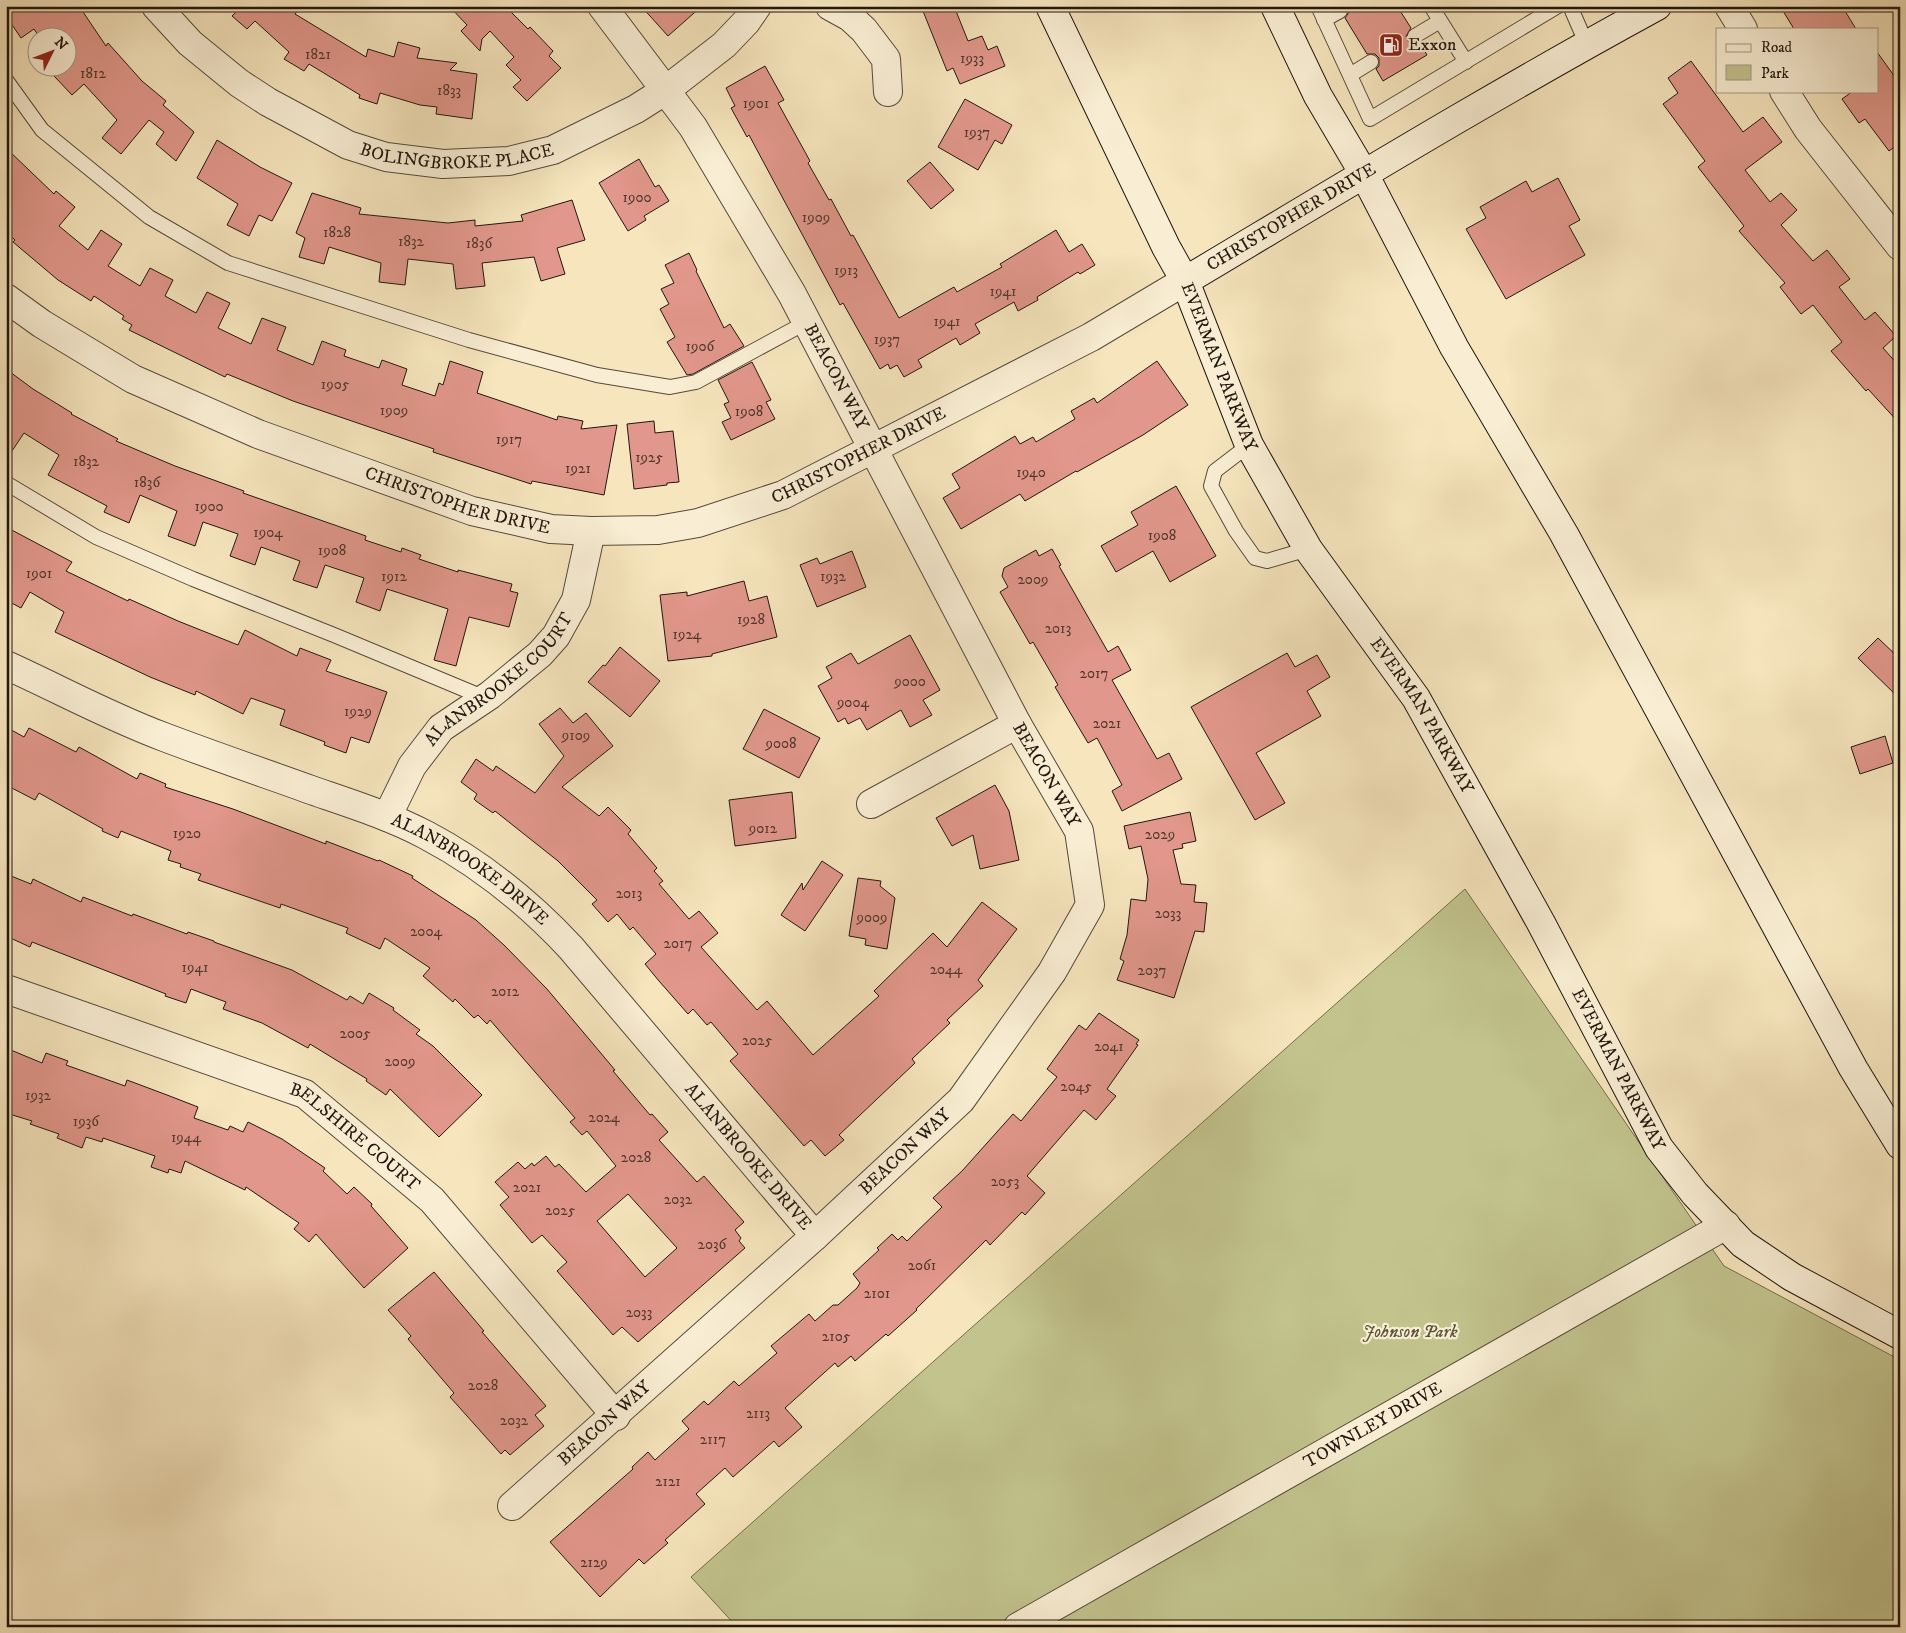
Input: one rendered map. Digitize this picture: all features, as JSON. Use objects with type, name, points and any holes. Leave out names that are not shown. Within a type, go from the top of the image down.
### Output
[{"type":"street","name":"BOLINGBROKE PLACE","points":[[156,6],[190,43],[239,83],[268,102],[348,145],[386,157],[443,164],[510,160],[553,150],[636,109],[666,90],[724,44],[746,22],[757,6]]},
{"type":"street","name":"BEACON WAY","points":[[512,1506],[616,1416],[815,1236],[961,1100],[1052,972],[1090,905],[1079,830],[1017,724],[808,322],[693,127],[602,6]]},
{"type":"street","points":[[830,6],[850,17],[864,30],[886,59],[888,92]]},
{"type":"street","name":"EVERMAN PARKWAY","points":[[1050,6],[1166,247],[1196,275],[1249,445],[1308,549],[1416,698],[1541,923],[1659,1148],[1695,1194],[1743,1244],[1792,1277],[1900,1335]]},
{"type":"street","points":[[1275,6],[1318,96],[1364,174],[1454,347],[1564,534],[1853,1068],[1900,1145]]},
{"type":"street","name":"CHRISTOPHER DRIVE","points":[[6,298],[42,324],[133,379],[258,434],[472,510],[551,529],[591,532],[658,530],[698,523],[783,495],[1091,337],[1364,174],[1656,6]]},
{"type":"street","points":[[1728,6],[1742,28]]},
{"type":"street","points":[[1785,92],[1808,129],[1900,246]]},
{"type":"street","name":"ALANBROOKE COURT","points":[[387,817],[412,766],[441,728],[485,698],[540,654],[556,636],[576,600],[591,532]]},
{"type":"street","name":"ALANBROOKE DRIVE","points":[[6,665],[102,711],[161,736],[387,817],[425,834],[489,873],[546,921],[582,961],[815,1236]]},
{"type":"street","points":[[871,804],[1017,724]]},
{"type":"street","name":"BELSHIRE COURT","points":[[6,989],[305,1094],[432,1200],[616,1416]]},
{"type":"street","name":"TOWNLEY DRIVE","points":[[1018,1627],[1726,1225]]},
{"type":"lane","points":[[1431,6],[1466,62]]},
{"type":"lane","points":[[1340,11],[1321,10],[1370,119],[1558,6]]},
{"type":"lane","points":[[1570,6],[1587,45]]},
{"type":"lane","points":[[1415,36],[1440,20]]},
{"type":"lane","points":[[1350,75],[1371,62]]},
{"type":"lane","points":[[6,80],[42,130],[149,217],[228,263],[469,340],[597,375],[670,387],[696,382],[808,322]]},
{"type":"lane","points":[[1249,445],[1215,470],[1211,486],[1236,531],[1255,558],[1267,561],[1308,549]]},
{"type":"lane","points":[[6,482],[96,537],[193,579],[485,698]]},
{"type":"green space","name":"Johnson Park","points":[[1465,889],[1724,1266],[1900,1360],[1900,1623],[1896,1627],[737,1627],[691,1577]]},
{"type":"building","points":[[21,6],[79,6],[106,46],[108,43],[142,81],[166,101],[163,105],[194,132],[176,161],[156,144],[164,132],[149,120],[121,154],[102,138],[117,120],[84,84],[72,95],[56,78],[78,78],[78,28],[28,28],[28,33],[21,38],[6,16]]},
{"type":"building","points":[[239,6],[302,6],[295,14],[366,57],[368,49],[394,57],[398,42],[420,48],[417,58],[457,63],[450,70],[477,74],[472,119],[436,114],[437,107],[420,105],[380,93],[377,104],[359,98],[360,95],[309,64],[304,71],[284,59],[289,52],[255,21],[247,29],[232,16],[241,7]]},
{"type":"building","points":[[449,6],[505,6],[528,29],[530,27],[553,51],[549,56],[561,68],[527,101],[513,87],[521,80],[506,65],[514,57],[490,31],[482,39],[480,51],[461,31],[467,25]]},
{"type":"building","points":[[641,6],[702,6],[668,36]]},
{"type":"building","points":[[921,6],[954,6],[968,41],[982,36],[988,50],[997,46],[1005,66],[960,84],[953,68],[947,71]]},
{"type":"building","name":"Exxon","points":[[1347,6],[1397,6],[1411,28],[1406,36],[1408,41],[1415,45],[1420,43],[1427,55],[1383,81],[1376,69],[1379,66],[1379,58],[1375,54],[1367,54],[1345,18],[1349,12]]},
{"type":"building","points":[[1780,6],[1842,6],[1855,28],[1793,28]]},
{"type":"building","points":[[1878,53],[1900,84],[1900,143],[1889,151],[1865,119],[1859,123],[1842,99],[1852,92],[1878,92]]},
{"type":"building","points":[[1691,61],[1743,132],[1763,117],[1782,142],[1745,170],[1770,202],[1781,193],[1797,210],[1781,225],[1813,261],[1827,250],[1850,279],[1839,287],[1865,320],[1875,312],[1896,336],[1883,348],[1900,367],[1900,424],[1868,389],[1866,391],[1831,351],[1842,342],[1813,305],[1801,314],[1780,287],[1785,283],[1739,231],[1744,226],[1698,167],[1705,161],[1663,104],[1678,93],[1668,78]]},
{"type":"building","points":[[765,66],[784,100],[778,103],[810,161],[808,163],[829,200],[831,199],[851,236],[853,235],[899,318],[954,287],[957,292],[1002,267],[1000,264],[1056,230],[1069,252],[1082,244],[1095,265],[1080,274],[1078,272],[1037,297],[1038,300],[1018,311],[1014,302],[975,324],[980,333],[960,345],[956,338],[918,360],[922,367],[904,377],[897,365],[890,369],[888,364],[880,369],[843,303],[840,305],[749,135],[747,137],[731,108],[735,106],[726,88]]},
{"type":"building","points":[[965,99],[1012,125],[1002,144],[995,140],[978,170],[938,147]]},
{"type":"building","points":[[217,140],[260,167],[292,183],[272,221],[259,215],[249,236],[227,225],[238,204],[197,178]]},
{"type":"building","points":[[6,148],[54,194],[56,191],[75,207],[59,226],[88,250],[101,230],[122,244],[108,266],[140,286],[150,268],[173,280],[165,296],[196,313],[207,292],[230,303],[218,328],[251,344],[262,318],[286,327],[277,350],[313,365],[322,341],[346,350],[344,356],[379,368],[382,360],[407,369],[402,385],[435,396],[439,383],[443,385],[450,361],[483,372],[477,393],[557,420],[558,416],[583,421],[581,429],[617,425],[604,495],[532,481],[531,484],[433,452],[434,449],[293,401],[227,374],[225,377],[129,330],[132,325],[122,319],[124,316],[94,296],[91,301],[58,280],[13,242],[15,240],[6,232]]},
{"type":"building","points":[[639,159],[655,187],[659,185],[669,201],[644,216],[646,220],[628,231],[599,183]]},
{"type":"building","points":[[930,162],[954,190],[931,209],[907,181]]},
{"type":"building","points":[[1558,178],[1580,220],[1569,226],[1585,255],[1506,299],[1466,229],[1486,218],[1480,207],[1526,181],[1532,192]]},
{"type":"building","points":[[312,193],[361,208],[359,214],[448,223],[475,220],[475,226],[523,221],[521,215],[572,200],[585,240],[557,248],[565,274],[541,281],[534,257],[482,263],[485,286],[456,289],[453,264],[408,259],[405,285],[379,282],[381,263],[329,247],[324,264],[299,257],[305,238],[296,233]]},
{"type":"building","points":[[689,253],[724,328],[730,324],[744,346],[693,374],[687,375],[667,342],[675,337],[660,309],[669,304],[661,289],[674,283],[665,265]]},
{"type":"building","points":[[1157,361],[1188,405],[1143,435],[1025,501],[1020,494],[961,529],[943,498],[960,488],[952,474],[1015,436],[1020,444],[1033,437],[1036,442],[1075,419],[1071,411],[1094,398],[1097,403]]},
{"type":"building","points":[[752,362],[771,400],[766,402],[775,419],[731,440],[722,422],[731,418],[724,404],[729,402],[718,380]]},
{"type":"building","points":[[6,369],[71,414],[118,439],[116,441],[175,466],[244,491],[243,493],[366,536],[365,540],[401,552],[402,548],[421,555],[419,559],[458,572],[458,570],[512,584],[510,591],[518,593],[509,627],[469,617],[456,666],[434,660],[448,609],[387,589],[380,611],[356,602],[364,578],[325,565],[317,588],[293,580],[300,561],[261,547],[255,565],[230,556],[238,534],[203,522],[195,546],[168,536],[177,511],[140,495],[129,523],[104,512],[107,506],[48,475],[59,455],[24,433],[6,460]]},
{"type":"building","points":[[654,421],[655,433],[673,431],[679,482],[634,489],[627,424]]},
{"type":"building","points":[[1176,486],[1216,556],[1170,582],[1153,551],[1116,572],[1101,546],[1138,525],[1131,512]]},
{"type":"building","points":[[6,527],[72,562],[66,571],[128,601],[129,599],[238,645],[245,630],[297,656],[300,648],[331,660],[326,671],[387,692],[369,743],[351,737],[346,753],[324,745],[325,742],[280,725],[285,710],[251,698],[243,714],[196,691],[195,695],[150,677],[55,632],[64,612],[30,592],[21,608],[6,600]]},
{"type":"building","points":[[1052,549],[1061,565],[1059,566],[1108,652],[1118,646],[1131,670],[1112,680],[1157,759],[1169,753],[1182,779],[1122,811],[1112,791],[1122,785],[1097,738],[1088,743],[1055,687],[1058,685],[1033,642],[1030,644],[1000,592],[1008,587],[1002,576],[1004,568],[1036,550],[1039,556]]},
{"type":"building","points":[[852,551],[866,587],[817,607],[800,565],[817,558],[820,564]]},
{"type":"building","points":[[744,581],[749,601],[767,596],[777,637],[712,654],[712,656],[668,661],[660,595],[687,592],[687,596]]},
{"type":"building","points":[[910,635],[940,690],[923,700],[932,715],[910,727],[901,710],[867,730],[860,718],[848,724],[845,718],[838,722],[818,686],[832,678],[826,667],[851,653],[858,664]]},
{"type":"building","points":[[1878,638],[1900,659],[1900,699],[1858,658]]},
{"type":"building","points":[[620,647],[660,681],[630,717],[588,682],[603,665],[605,666]]},
{"type":"building","points":[[1287,653],[1295,667],[1317,655],[1330,677],[1307,691],[1321,716],[1256,753],[1285,803],[1255,820],[1191,707]]},
{"type":"building","points":[[560,708],[573,723],[586,713],[613,746],[562,787],[599,816],[608,807],[631,830],[628,834],[657,868],[654,871],[663,881],[659,884],[689,919],[699,911],[718,933],[701,947],[757,1010],[767,1001],[813,1055],[879,996],[874,991],[933,933],[947,947],[982,902],[1017,929],[978,980],[983,986],[947,1020],[950,1023],[912,1059],[915,1063],[839,1135],[844,1140],[825,1156],[811,1140],[804,1146],[730,1061],[738,1054],[711,1022],[707,1025],[693,1009],[688,1014],[659,981],[645,964],[656,954],[633,927],[630,930],[617,914],[608,922],[592,904],[597,900],[558,861],[495,811],[493,813],[476,801],[474,799],[477,794],[461,782],[476,759],[493,771],[496,766],[535,793],[564,756],[539,724]]},
{"type":"building","points":[[764,709],[820,738],[799,778],[743,749]]},
{"type":"building","points":[[6,727],[24,737],[29,728],[76,752],[79,747],[137,779],[140,773],[166,784],[165,787],[233,809],[326,844],[326,841],[379,860],[413,876],[412,878],[476,920],[504,945],[547,989],[650,1115],[652,1114],[668,1132],[659,1140],[697,1182],[704,1176],[744,1222],[735,1230],[741,1238],[739,1241],[745,1248],[638,1342],[622,1327],[613,1335],[557,1271],[567,1262],[542,1235],[532,1243],[500,1205],[509,1197],[495,1182],[518,1162],[525,1169],[532,1163],[534,1166],[546,1156],[555,1167],[559,1164],[586,1192],[616,1166],[587,1131],[582,1135],[570,1122],[575,1118],[490,1020],[487,1024],[478,1015],[474,1018],[455,999],[453,1002],[423,976],[430,968],[385,938],[380,949],[346,933],[348,928],[281,904],[280,908],[198,880],[201,874],[180,867],[181,864],[168,860],[171,851],[121,831],[118,838],[102,831],[103,829],[39,793],[35,800],[6,785]],"holes":[[[628,1194],[677,1248],[645,1277],[597,1221]]]},
{"type":"building","points":[[1885,736],[1893,763],[1860,774],[1851,747]]},
{"type":"building","points":[[995,785],[1009,811],[1019,860],[980,869],[973,835],[952,846],[936,818]]},
{"type":"building","points":[[792,792],[796,838],[735,846],[729,800]]},
{"type":"building","points":[[1190,812],[1196,841],[1182,844],[1183,848],[1173,850],[1181,884],[1196,885],[1194,902],[1207,903],[1204,932],[1195,931],[1174,998],[1117,980],[1124,961],[1120,959],[1127,935],[1131,899],[1146,901],[1148,879],[1141,846],[1129,849],[1124,826]]},
{"type":"building","points":[[822,861],[843,875],[805,931],[781,915],[802,883],[803,890]]},
{"type":"building","points":[[6,874],[31,884],[33,879],[81,902],[83,897],[132,916],[133,914],[187,934],[188,932],[214,941],[292,970],[347,1000],[350,996],[363,1004],[369,993],[394,1008],[393,1010],[420,1030],[416,1034],[433,1046],[482,1095],[439,1137],[390,1089],[386,1095],[366,1081],[367,1079],[310,1044],[308,1048],[262,1023],[223,1009],[226,1002],[191,989],[186,1003],[32,942],[30,947],[6,936]]},
{"type":"building","points":[[858,878],[881,881],[880,886],[895,898],[887,949],[865,945],[866,939],[849,936]]},
{"type":"building","points":[[1099,1013],[1139,1040],[1136,1044],[1138,1045],[1107,1089],[1116,1096],[1096,1120],[1084,1110],[1027,1176],[1045,1193],[1025,1215],[1022,1212],[990,1245],[986,1240],[917,1310],[888,1336],[886,1334],[855,1361],[851,1356],[838,1367],[835,1363],[785,1408],[802,1427],[779,1447],[774,1441],[733,1477],[725,1468],[696,1494],[705,1504],[665,1540],[668,1543],[644,1564],[639,1559],[600,1597],[550,1542],[633,1469],[632,1467],[648,1452],[655,1460],[689,1429],[682,1421],[704,1401],[708,1405],[734,1381],[739,1386],[777,1353],[771,1346],[809,1314],[815,1321],[833,1305],[838,1305],[857,1288],[860,1283],[853,1274],[879,1250],[877,1248],[892,1234],[898,1240],[902,1236],[907,1241],[942,1207],[933,1198],[962,1171],[1013,1114],[1021,1121],[1057,1077],[1047,1069],[1079,1025],[1086,1030]]},
{"type":"building","points":[[6,1048],[42,1063],[46,1053],[68,1061],[66,1065],[125,1086],[127,1080],[198,1107],[194,1118],[228,1130],[230,1126],[243,1132],[248,1122],[282,1139],[325,1168],[323,1171],[347,1194],[354,1187],[372,1204],[371,1206],[408,1248],[364,1288],[316,1234],[309,1242],[294,1229],[299,1223],[246,1187],[245,1190],[185,1161],[181,1173],[169,1169],[168,1173],[151,1167],[155,1156],[103,1138],[102,1142],[86,1137],[82,1148],[57,1138],[59,1134],[30,1124],[32,1121],[6,1113]]},
{"type":"building","points":[[434,1272],[484,1331],[482,1332],[546,1406],[535,1415],[544,1426],[510,1455],[505,1450],[501,1454],[450,1397],[454,1393],[408,1339],[411,1336],[388,1310]]},
{"type":"place","name":"Exxon","points":[[1391,45]]}]
